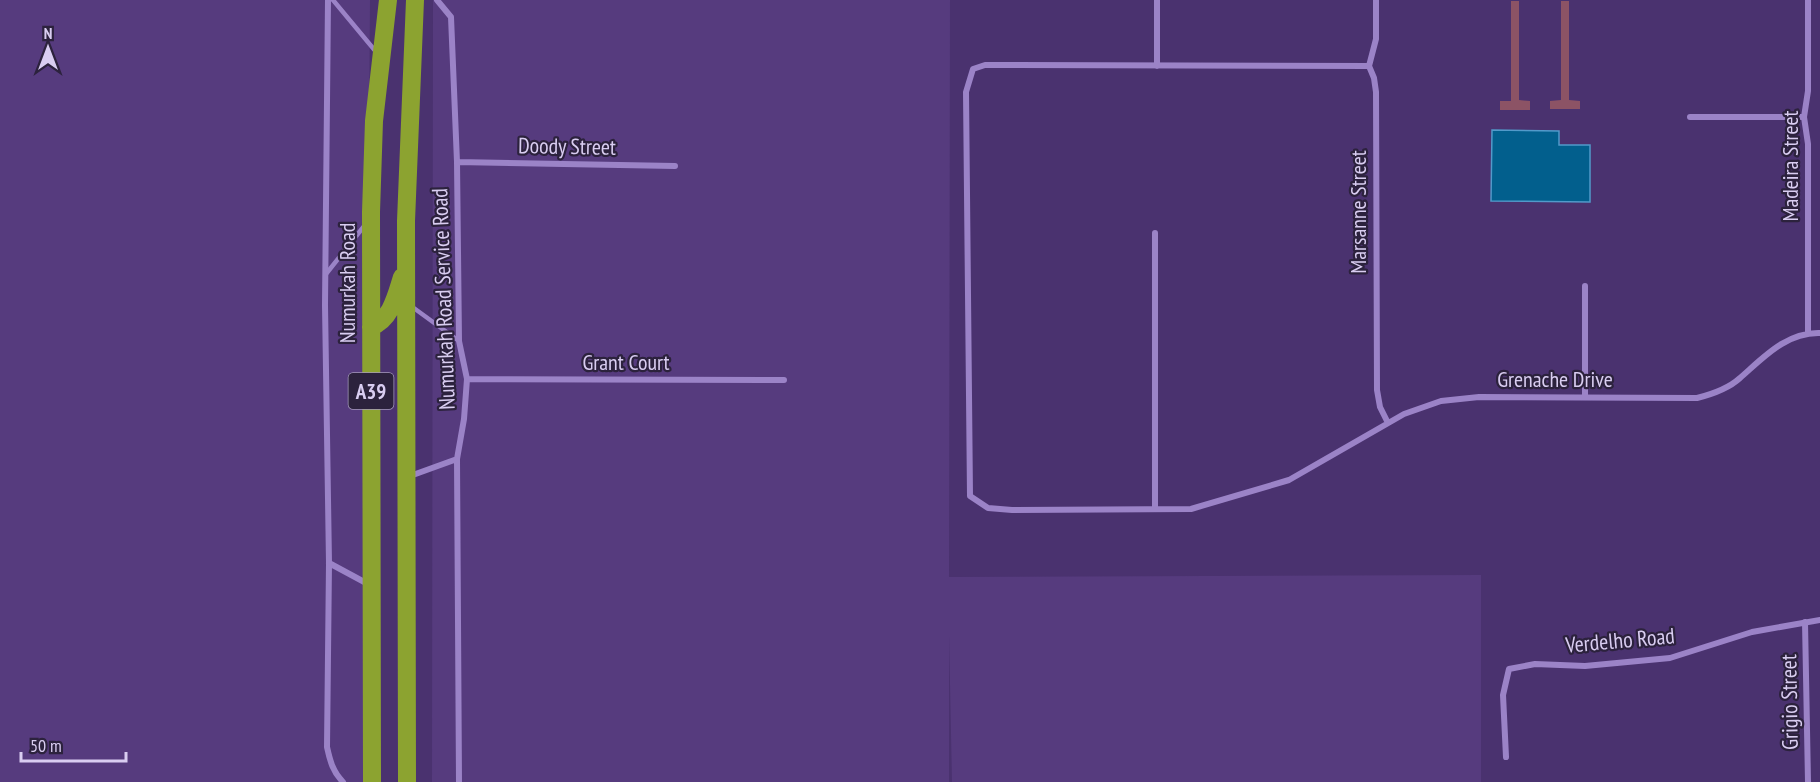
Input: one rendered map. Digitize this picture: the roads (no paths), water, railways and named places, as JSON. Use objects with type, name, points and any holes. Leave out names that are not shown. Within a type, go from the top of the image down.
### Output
[{"type":"highway","name":"Numurkah Road","points":[[372,782],[371,212],[374,121],[388,0]]},
{"type":"highway","name":"A39","points":[[407,782],[406,261],[407,172],[415,0]]},
{"type":"highway","points":[[371,327],[377,325],[390,310],[406,261]]},
{"type":"highway","points":[[393,782],[407,759]]},
{"type":"street","points":[[330,0],[326,274],[329,563],[327,747],[330,762],[343,782]]},
{"type":"street","name":"Numurkah Road Service Road","points":[[437,0],[451,17],[457,162],[459,341],[467,379],[464,418],[457,459],[459,782]]},
{"type":"street","points":[[1157,0],[1157,66],[1369,66]]},
{"type":"street","name":"Marsanne Street","points":[[1376,0],[1376,39],[1369,66],[1376,92],[1377,390],[1380,407],[1388,423]]},
{"type":"street","name":"Madeira Street","points":[[1808,0],[1808,91],[1804,117],[1808,144],[1808,333]]},
{"type":"street","name":"Grenache Drive","points":[[1157,66],[985,65],[973,69],[966,92],[970,496],[988,508],[1012,510],[1191,509],[1289,480],[1404,414],[1441,402],[1479,397],[1697,398],[1712,395],[1739,379],[1768,352],[1808,333],[1820,333]]},
{"type":"street","points":[[1690,117],[1804,117]]},
{"type":"street","name":"Doody Street","points":[[457,162],[675,166]]},
{"type":"street","points":[[1155,233],[1155,509]]},
{"type":"street","points":[[1585,285],[1585,397]]},
{"type":"street","name":"Grant Court","points":[[467,379],[784,380]]},
{"type":"street","points":[[407,477],[457,459]]},
{"type":"street","points":[[329,563],[371,585]]},
{"type":"street","name":"Verdelho Road","points":[[1506,757],[1503,695],[1509,669],[1536,664],[1585,666],[1670,657],[1752,632],[1820,620]]},
{"type":"street","name":"Grigio Street","points":[[1805,622],[1808,782]]},
{"type":"lane","points":[[330,0],[381,57]]},
{"type":"lane","points":[[326,274],[360,234],[371,212]]},
{"type":"lane","points":[[406,303],[459,341]]}]
